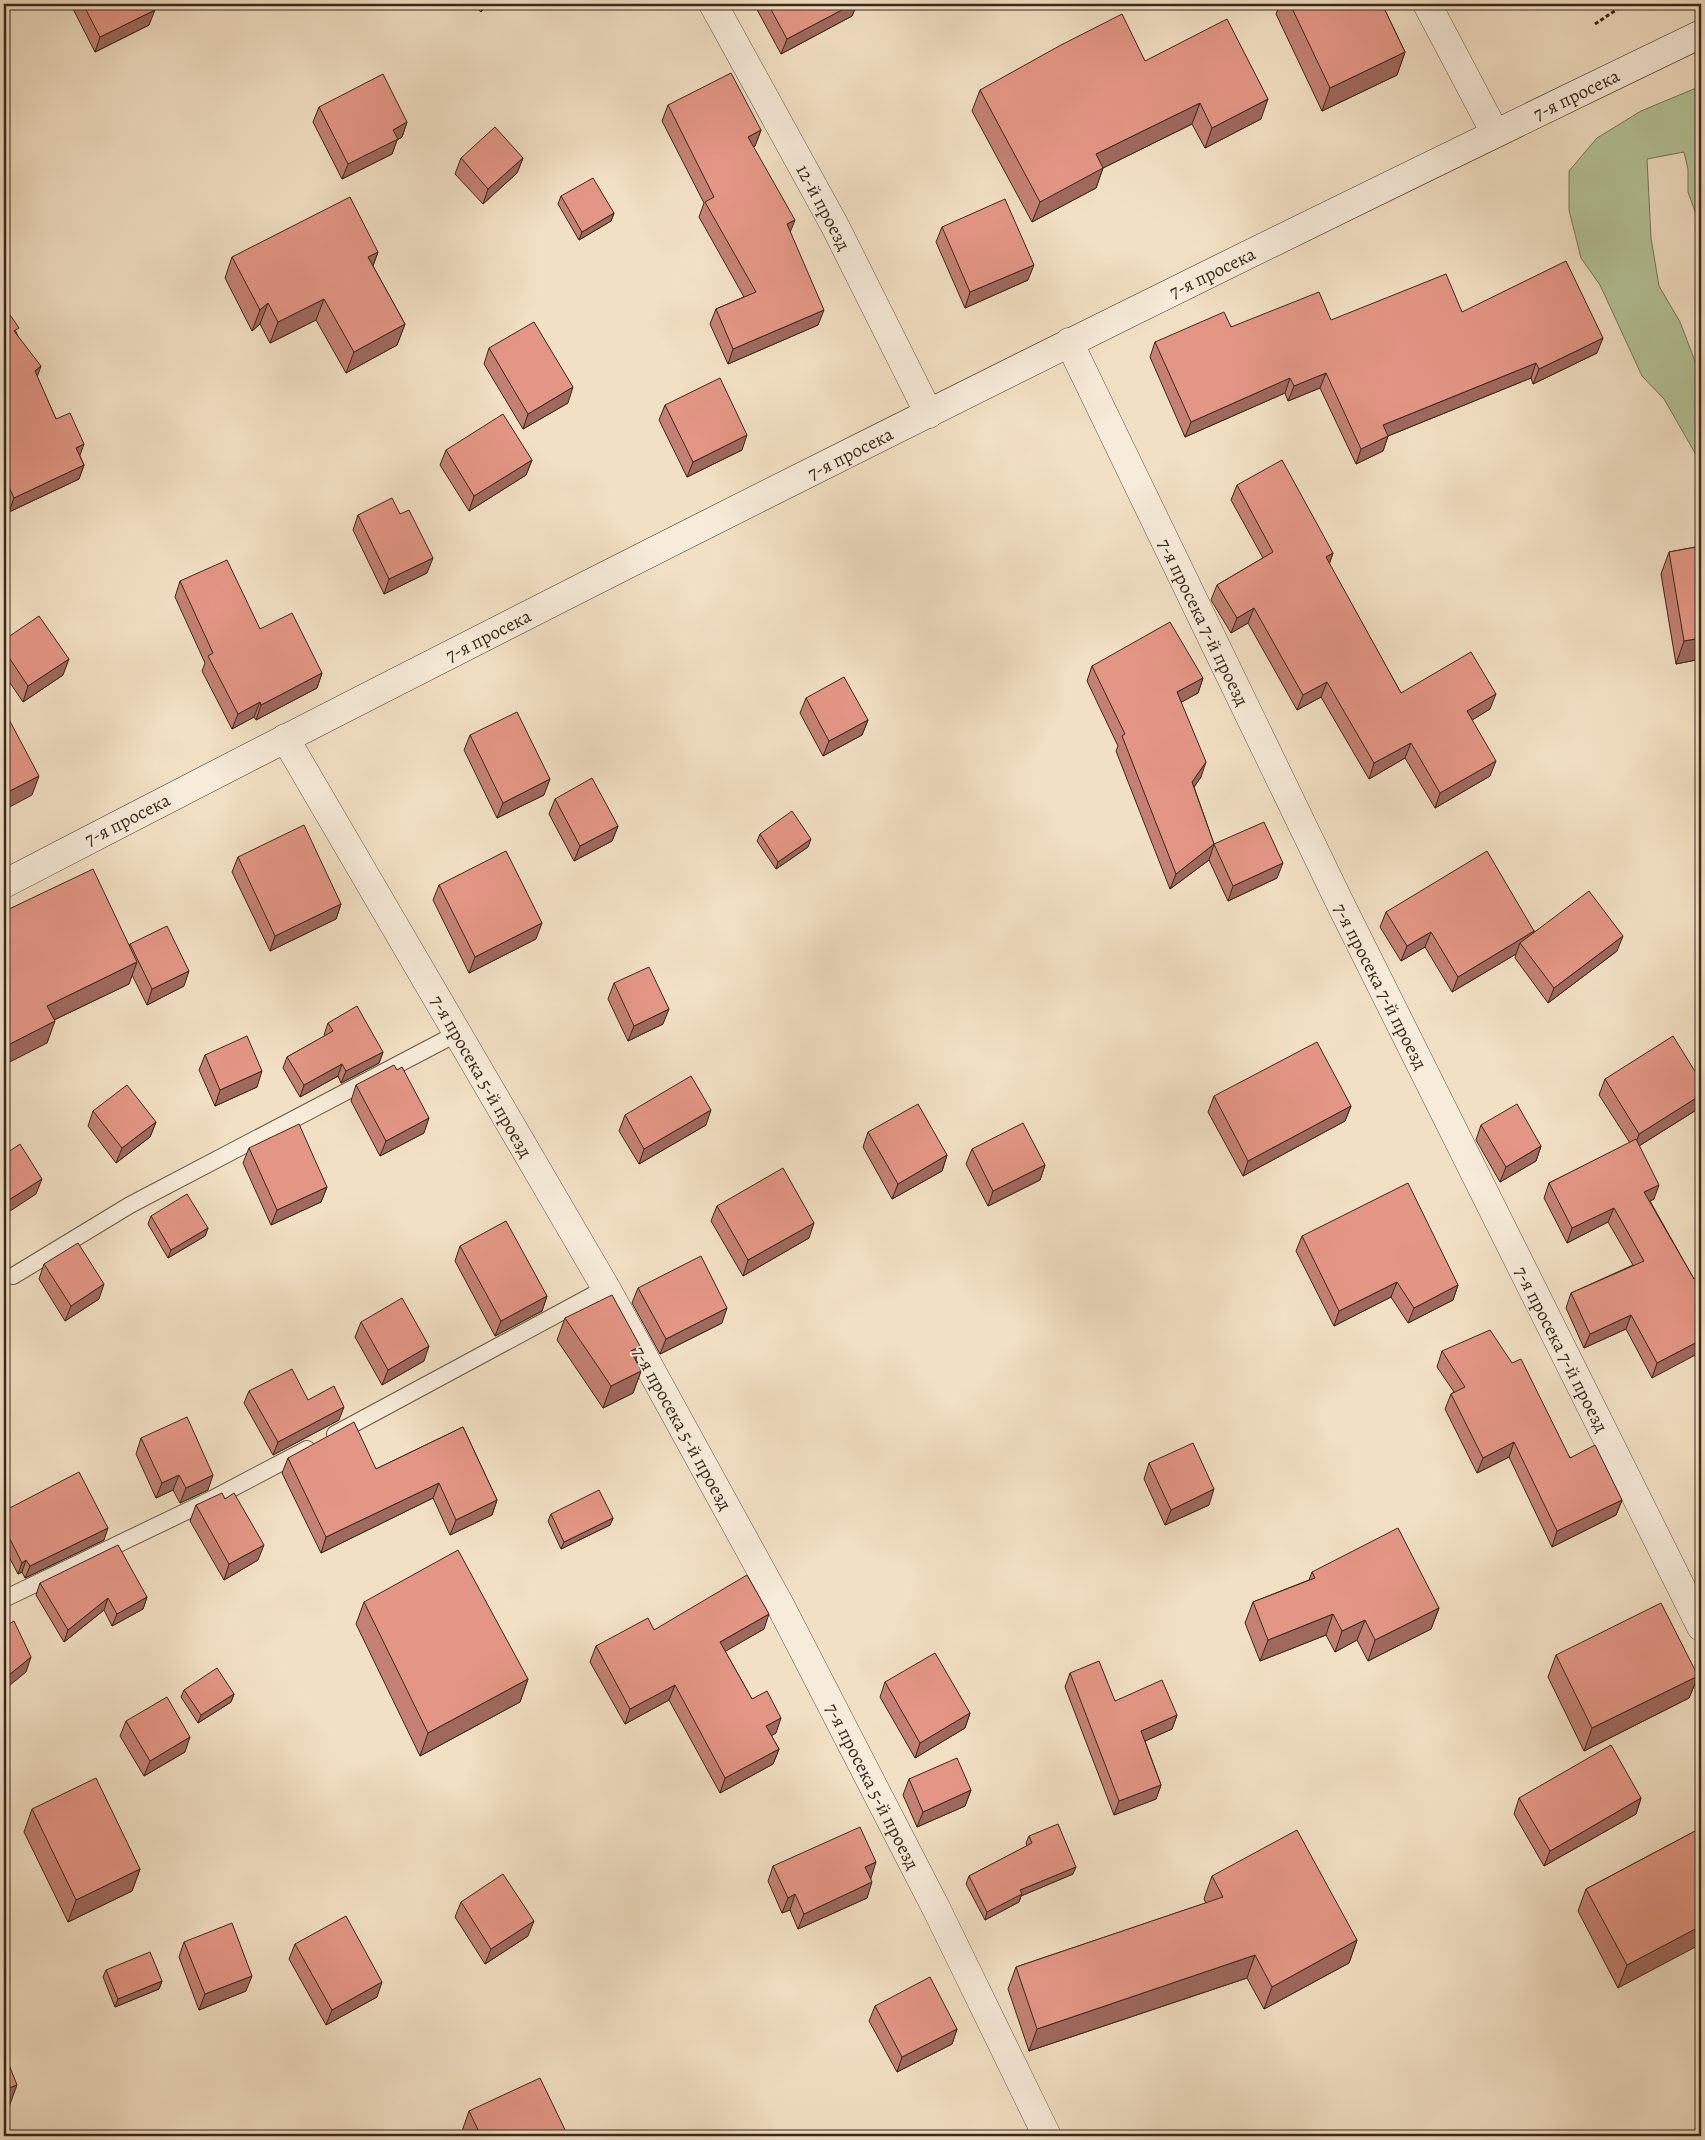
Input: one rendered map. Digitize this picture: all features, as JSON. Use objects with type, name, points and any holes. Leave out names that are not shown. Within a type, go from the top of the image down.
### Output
[{"type":"street","name":"12-й проезд","points":[[713,4],[835,226],[929,414]]},
{"type":"street","points":[[1427,4],[1495,133]]},
{"type":"street","name":"7-я просека","points":[[4,884],[285,738],[1070,342],[1701,34]]},
{"type":"street","name":"7-я просека 7-й проезд","points":[[1070,342],[1339,901],[1701,1627]]},
{"type":"street","name":"7-я просека 5-й проезд","points":[[285,738],[456,1034],[606,1288],[780,1605],[937,1910],[1047,2136]]},
{"type":"lane","points":[[13,1276],[130,1205],[456,1034]]},
{"type":"lane","points":[[4,1599],[212,1499],[606,1288]]},
{"type":"path","points":[[1595,24],[1625,4]]},
{"type":"green space","points":[[1701,86],[1701,215],[1696,214],[1688,192],[1688,169],[1684,152],[1647,159],[1651,238],[1659,286],[1680,322],[1701,377],[1701,451],[1695,453],[1664,399],[1642,376],[1600,285],[1581,258],[1569,210],[1569,171],[1597,138],[1641,111]]},
{"type":"building","points":[[83,4],[152,4],[155,10],[100,37]]},
{"type":"building","points":[[768,4],[853,4],[787,39]]},
{"type":"building","points":[[1290,4],[1382,4],[1405,52],[1330,88]]},
{"type":"building","points":[[1122,14],[1145,61],[1227,19],[1268,99],[1212,128],[1200,103],[1096,154],[1103,168],[1040,202],[980,90]]},
{"type":"building","points":[[731,73],[761,130],[748,137],[795,220],[787,224],[824,310],[733,349],[716,309],[756,292],[705,202],[714,197],[668,105]]},
{"type":"building","points":[[383,74],[407,122],[393,130],[398,139],[348,164],[319,107]]},
{"type":"building","points":[[495,127],[523,158],[488,189],[461,158]]},
{"type":"building","points":[[593,178],[614,213],[582,232],[561,196]]},
{"type":"building","points":[[350,197],[378,252],[368,257],[405,324],[354,352],[324,299],[278,322],[268,303],[260,310],[232,257]]},
{"type":"building","points":[[1005,199],[1034,265],[970,292],[942,227]]},
{"type":"building","points":[[1566,261],[1603,338],[1539,369],[1536,363],[1383,425],[1388,436],[1361,449],[1326,373],[1294,386],[1290,378],[1191,422],[1155,342],[1224,312],[1231,327],[1319,292],[1331,320],[1446,274],[1462,312]]},
{"type":"building","points":[[4,306],[19,328],[14,331],[41,366],[35,371],[56,419],[70,413],[84,444],[76,448],[84,465],[14,498],[4,476]]},
{"type":"building","points":[[534,322],[573,387],[528,414],[489,348]]},
{"type":"building","points":[[720,378],[747,435],[693,462],[665,405]]},
{"type":"building","points":[[503,414],[532,460],[474,496],[446,450]]},
{"type":"building","points":[[1282,460],[1333,553],[1326,557],[1401,693],[1471,652],[1496,694],[1467,711],[1496,761],[1440,793],[1411,743],[1374,763],[1327,682],[1303,695],[1254,608],[1237,618],[1217,585],[1273,552],[1237,485]]},
{"type":"building","points":[[392,498],[400,514],[409,510],[433,558],[389,579],[358,515]]},
{"type":"building","points":[[1701,546],[1701,638],[1684,641],[1669,552]]},
{"type":"building","points":[[227,560],[260,629],[292,613],[322,673],[261,705],[260,702],[238,714],[208,656],[213,653],[180,581]]},
{"type":"building","points":[[39,616],[69,659],[28,686],[4,650],[4,640]]},
{"type":"building","points":[[1170,622],[1203,678],[1177,692],[1206,762],[1192,782],[1214,844],[1176,874],[1122,736],[1125,734],[1092,666]]},
{"type":"building","points":[[844,677],[868,720],[829,741],[806,698]]},
{"type":"building","points":[[4,710],[39,776],[4,794]]},
{"type":"building","points":[[517,712],[550,779],[503,803],[470,735]]},
{"type":"building","points":[[592,778],[618,826],[580,846],[555,799]]},
{"type":"building","points":[[792,811],[811,839],[778,862],[760,834]]},
{"type":"building","points":[[1264,822],[1283,863],[1233,886],[1214,844]]},
{"type":"building","points":[[304,825],[341,904],[275,936],[238,857]]},
{"type":"building","points":[[506,851],[542,923],[475,957],[439,885]]},
{"type":"building","points":[[1487,851],[1534,931],[1458,977],[1431,932],[1407,946],[1386,912]]},
{"type":"building","points":[[93,869],[137,962],[47,1006],[55,1021],[4,1047],[4,915],[8,913],[7,910]]},
{"type":"building","points":[[1589,891],[1623,936],[1554,988],[1520,943]]},
{"type":"building","points":[[167,926],[189,971],[152,989],[130,944]]},
{"type":"building","points":[[649,967],[669,1009],[634,1026],[614,983]]},
{"type":"building","points":[[357,1006],[383,1052],[346,1071],[342,1064],[304,1085],[287,1057],[333,1031],[328,1023]]},
{"type":"building","points":[[247,1036],[262,1071],[220,1090],[205,1055]]},
{"type":"building","points":[[1673,1036],[1701,1081],[1701,1095],[1639,1134],[1605,1079]]},
{"type":"building","points":[[1317,1042],[1351,1106],[1248,1161],[1214,1096]]},
{"type":"building","points":[[394,1065],[397,1070],[402,1067],[429,1118],[386,1141],[356,1085]]},
{"type":"building","points":[[691,1076],[711,1110],[644,1149],[625,1115]]},
{"type":"building","points":[[127,1085],[156,1122],[122,1148],[93,1111]]},
{"type":"building","points":[[918,1104],[947,1155],[898,1184],[868,1132]]},
{"type":"building","points":[[1517,1104],[1541,1146],[1506,1167],[1481,1125]]},
{"type":"building","points":[[1023,1123],[1045,1165],[993,1191],[972,1149]]},
{"type":"building","points":[[299,1124],[327,1187],[277,1210],[249,1148]]},
{"type":"building","points":[[1636,1139],[1659,1185],[1644,1192],[1694,1279],[1701,1275],[1701,1340],[1657,1363],[1631,1315],[1590,1334],[1571,1293],[1644,1261],[1614,1208],[1572,1228],[1549,1183]]},
{"type":"building","points":[[20,1144],[42,1179],[4,1203],[4,1155]]},
{"type":"building","points":[[783,1168],[814,1223],[748,1260],[717,1206]]},
{"type":"building","points":[[1408,1183],[1458,1285],[1414,1308],[1397,1282],[1339,1311],[1302,1236]]},
{"type":"building","points":[[187,1194],[208,1228],[171,1250],[151,1216]]},
{"type":"building","points":[[506,1221],[547,1296],[501,1321],[460,1246]]},
{"type":"building","points":[[78,1243],[104,1284],[71,1306],[44,1264]]},
{"type":"building","points":[[701,1256],[727,1308],[666,1339],[638,1288]]},
{"type":"building","points":[[612,1295],[640,1346],[631,1351],[641,1371],[611,1386],[565,1318]]},
{"type":"building","points":[[402,1298],[429,1346],[388,1370],[361,1322]]},
{"type":"building","points":[[1490,1330],[1512,1363],[1521,1359],[1570,1458],[1595,1445],[1622,1500],[1557,1531],[1514,1442],[1483,1458],[1451,1394],[1465,1387],[1442,1351]]},
{"type":"building","points":[[292,1369],[308,1400],[334,1386],[344,1407],[278,1442],[249,1391]]},
{"type":"building","points":[[187,1417],[213,1475],[186,1488],[179,1475],[162,1483],[141,1438]]},
{"type":"building","points":[[354,1422],[376,1469],[463,1427],[497,1500],[456,1520],[439,1483],[326,1537],[288,1458]]},
{"type":"building","points":[[1193,1443],[1214,1489],[1171,1510],[1149,1463]]},
{"type":"building","points":[[79,1472],[108,1528],[30,1566],[26,1560],[22,1563],[4,1527],[4,1511]]},
{"type":"building","points":[[599,1490],[613,1518],[564,1542],[551,1514]]},
{"type":"building","points":[[222,1493],[225,1499],[234,1493],[264,1545],[229,1564],[196,1505]]},
{"type":"building","points":[[1398,1528],[1439,1608],[1375,1640],[1365,1620],[1342,1631],[1333,1614],[1268,1640],[1253,1602],[1315,1578],[1312,1572]]},
{"type":"building","points":[[118,1545],[147,1597],[117,1614],[108,1598],[68,1630],[40,1583]]},
{"type":"building","points":[[458,1550],[528,1679],[428,1733],[364,1602]]},
{"type":"building","points":[[747,1575],[769,1614],[720,1642],[752,1699],[767,1691],[781,1718],[766,1726],[779,1749],[725,1778],[675,1685],[630,1709],[596,1646],[648,1618],[654,1630]]},
{"type":"building","points":[[1661,1603],[1698,1676],[1592,1728],[1556,1655]]},
{"type":"building","points":[[14,1621],[31,1657],[4,1679],[4,1627]]},
{"type":"building","points":[[935,1653],[970,1713],[920,1743],[885,1682]]},
{"type":"building","points":[[1099,1661],[1115,1701],[1162,1680],[1177,1715],[1141,1731],[1161,1785],[1119,1801],[1070,1673]]},
{"type":"building","points":[[217,1668],[234,1694],[201,1715],[184,1690]]},
{"type":"building","points":[[167,1697],[190,1737],[150,1761],[126,1721]]},
{"type":"building","points":[[1611,1745],[1641,1798],[1550,1851],[1519,1798]]},
{"type":"building","points":[[957,1758],[971,1790],[923,1812],[909,1779]]},
{"type":"building","points":[[96,1778],[140,1869],[76,1900],[32,1809]]},
{"type":"building","points":[[1058,1824],[1076,1867],[1020,1890],[1022,1894],[987,1912],[969,1876],[1032,1843],[1029,1836]]},
{"type":"building","points":[[860,1827],[876,1862],[865,1867],[872,1882],[804,1914],[795,1894],[788,1898],[773,1866]]},
{"type":"building","points":[[1699,1829],[1701,1833],[1701,1926],[1627,1965],[1586,1889]]},
{"type":"building","points":[[1297,1830],[1357,1940],[1272,1987],[1255,1955],[1037,2029],[1016,1967],[1223,1897],[1212,1876]]},
{"type":"building","points":[[503,1874],[534,1921],[491,1949],[461,1902]]},
{"type":"building","points":[[346,1916],[382,1982],[332,2010],[295,1944]]},
{"type":"building","points":[[232,1923],[252,1976],[205,1994],[184,1942]]},
{"type":"building","points":[[150,1952],[162,1981],[118,1999],[106,1970]]},
{"type":"building","points":[[930,1977],[957,2029],[902,2057],[875,2006]]},
{"type":"building","points":[[4,2052],[17,2085],[4,2090]]},
{"type":"building","points":[[540,2078],[568,2136],[481,2136],[469,2111]]}]
